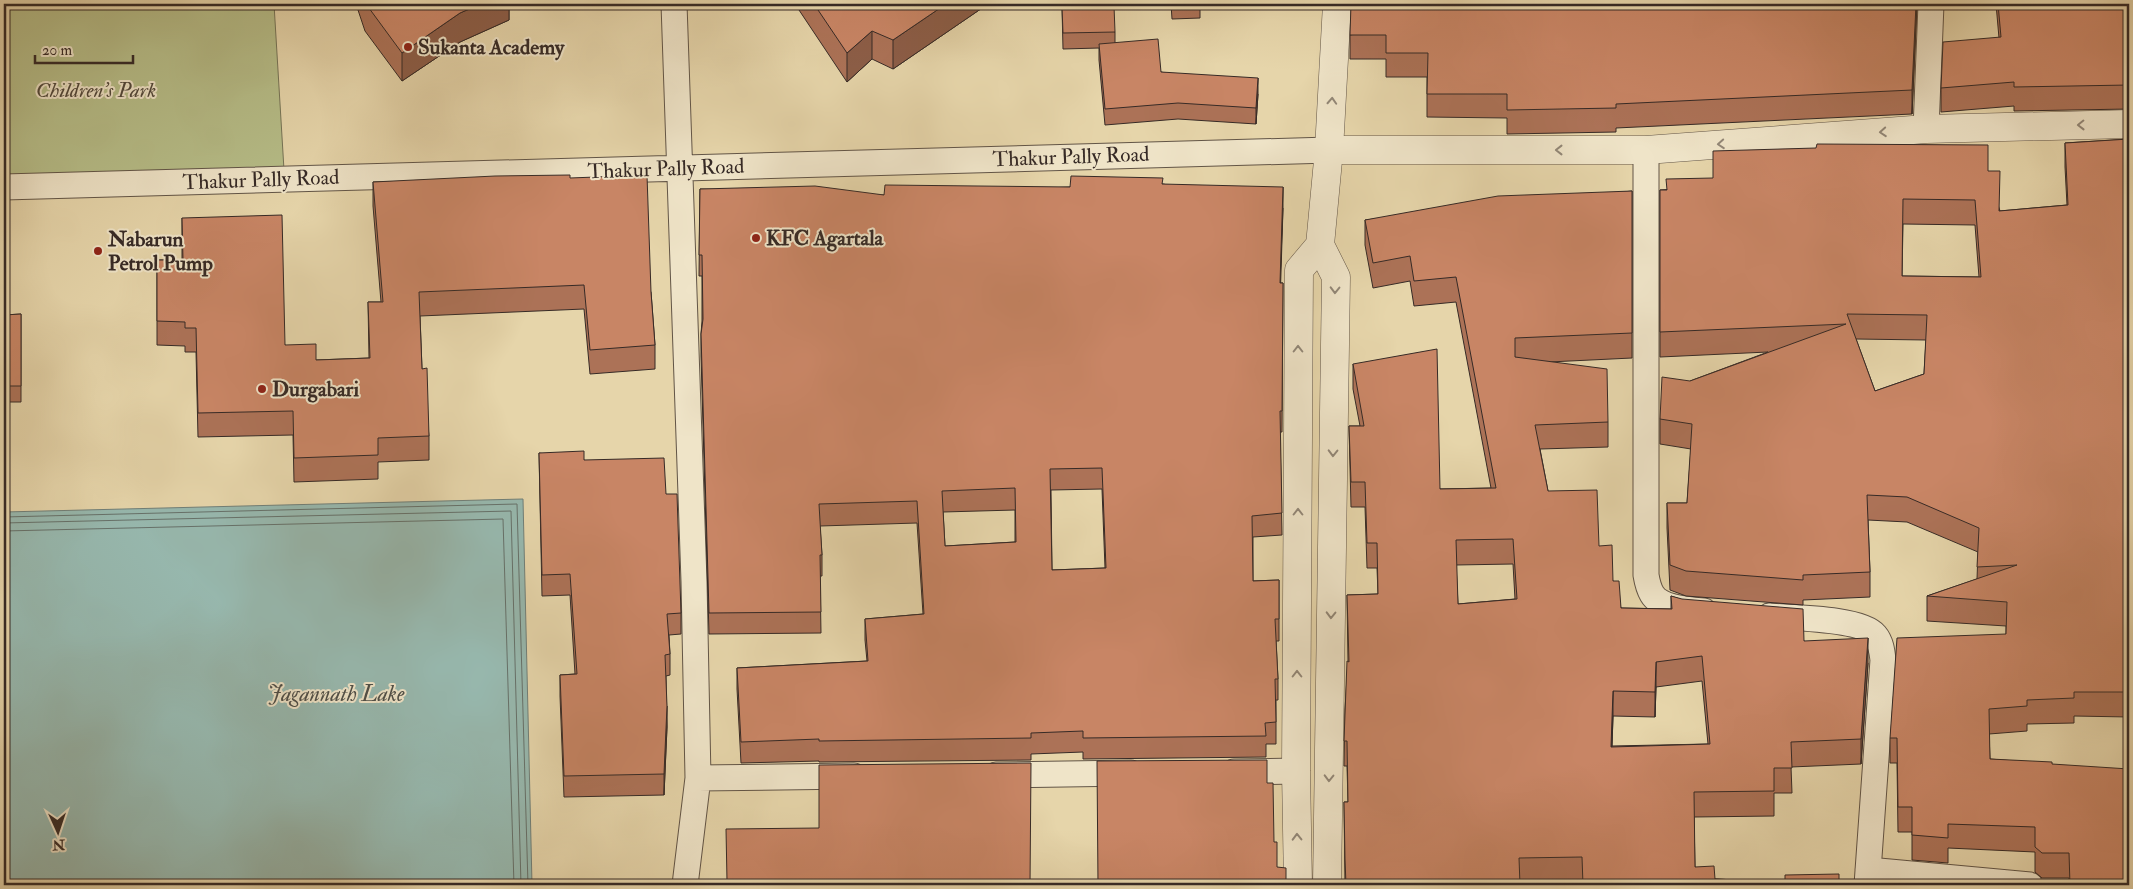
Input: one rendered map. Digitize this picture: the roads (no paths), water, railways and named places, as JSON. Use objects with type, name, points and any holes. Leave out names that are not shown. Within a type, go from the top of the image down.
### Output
[{"type":"street","points":[[674,4],[694,581],[698,778],[684,885]]},
{"type":"street","points":[[1327,885],[1336,276],[1320,245],[1329,150],[1337,4]]},
{"type":"street","points":[[1926,129],[1932,4]]},
{"type":"street","points":[[1329,150],[1646,150],[1926,129],[2129,124]]},
{"type":"street","name":"Thakur Pally Road","points":[[4,187],[1329,150]]},
{"type":"street","points":[[1646,150],[1646,575],[1652,596],[1666,605],[1683,610],[1853,623],[1868,628],[1881,645],[1883,660],[1867,878],[2030,885]]},
{"type":"street","points":[[1298,885],[1296,771],[1299,270],[1320,245]]},
{"type":"street","points":[[1206,772],[1296,771]]},
{"type":"street","points":[[977,775],[1157,773]]},
{"type":"street","points":[[698,778],[877,776]]},
{"type":"water","name":"Jagannath Lake","points":[[523,499],[532,885],[4,885],[4,512]]},
{"type":"place","name":"Sukanta Academy","points":[[408,47]]},
{"type":"place","name":"KFC Agartala","points":[[756,238]]},
{"type":"place","name":"Nabarun Petrol Pump","points":[[98,251]]},
{"type":"place","name":"Durgabari","points":[[262,389]]},
{"type":"park label","name":"Children's Park","points":[[96,90]]}]
